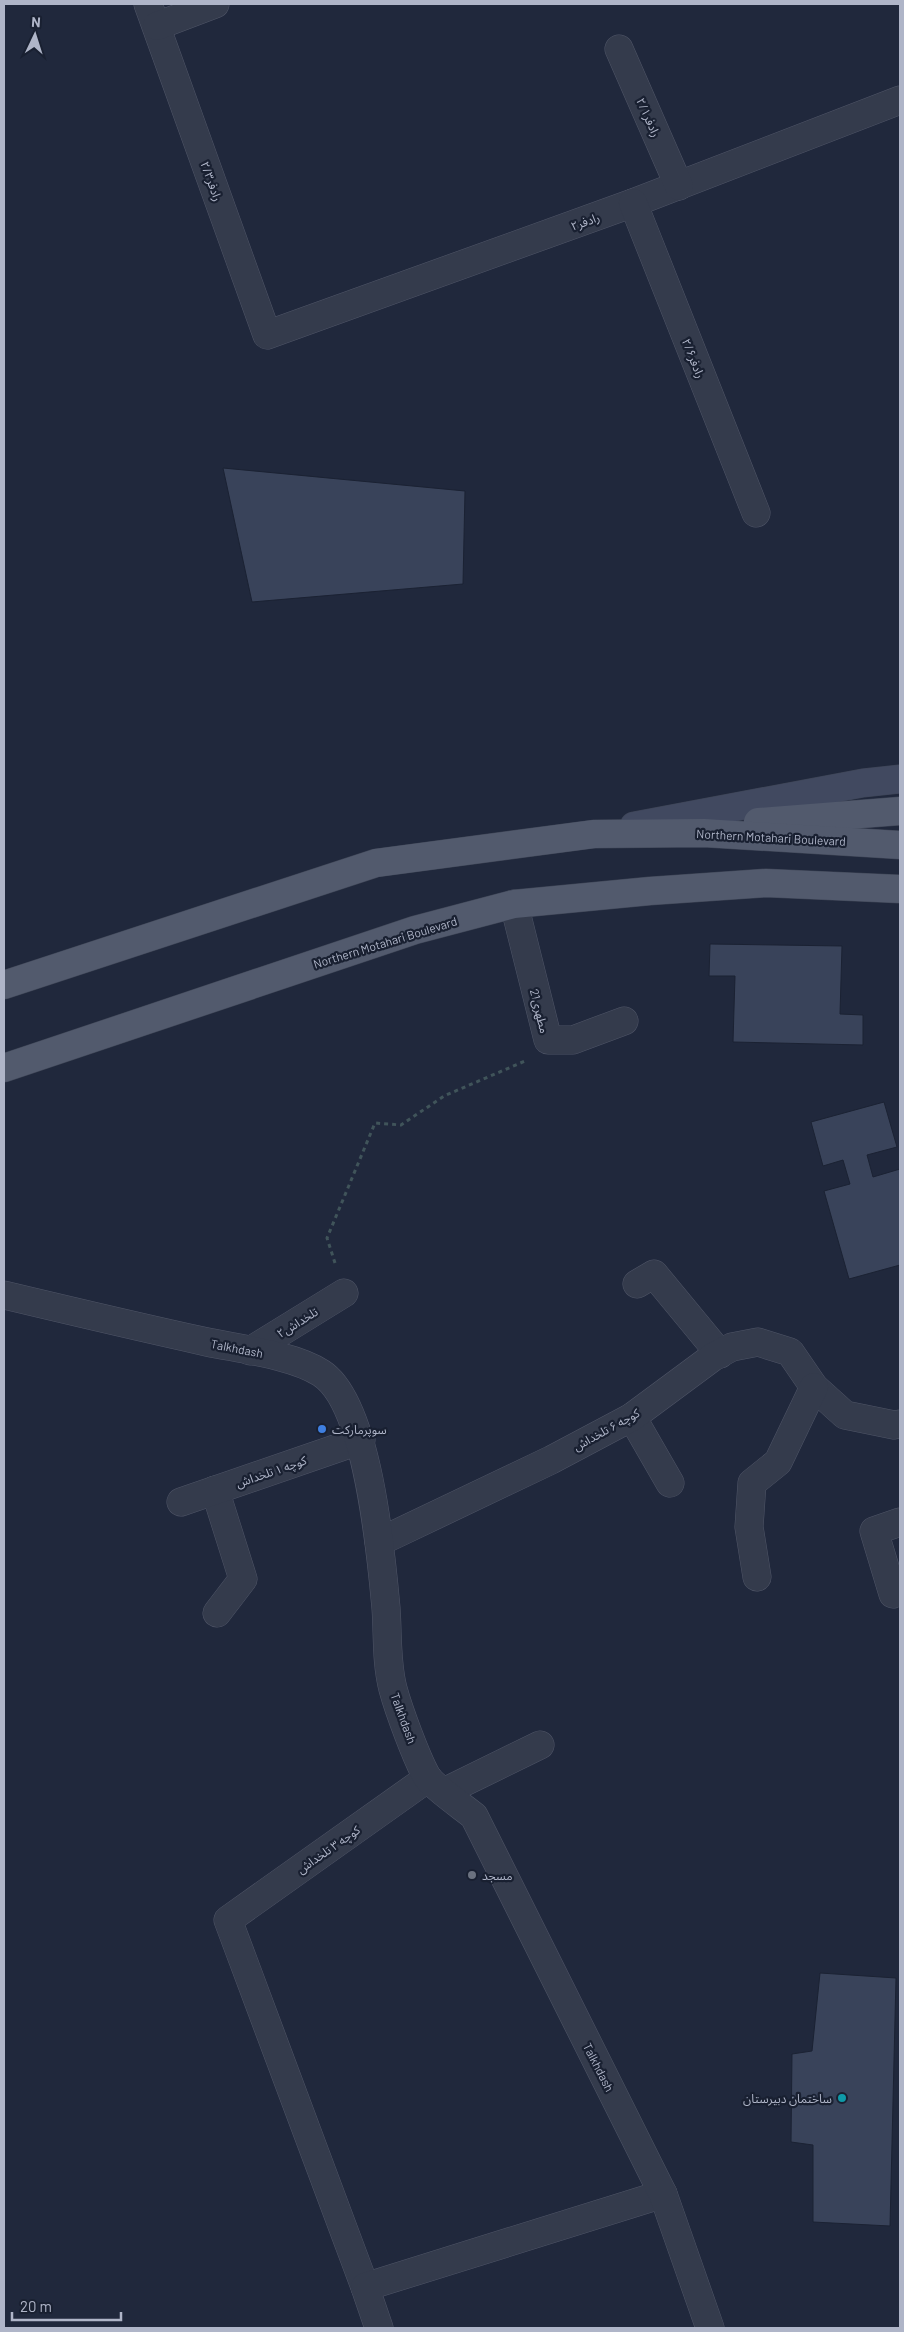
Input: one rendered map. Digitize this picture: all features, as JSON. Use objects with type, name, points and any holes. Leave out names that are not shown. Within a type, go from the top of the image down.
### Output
[{"type":"main road","points":[[594,834],[864,783],[900,778]]},
{"type":"main road","points":[[594,834],[900,811]]},
{"type":"main road","name":"Northern Motahari Boulevard","points":[[4,986],[376,863],[594,834],[704,832],[900,845]]},
{"type":"main road","points":[[766,883],[900,900]]},
{"type":"main road","name":"Northern Motahari Boulevard","points":[[4,1068],[415,930],[514,904],[650,891],[766,883],[900,889]]},
{"type":"street","points":[[152,15],[215,4]]},
{"type":"street","name":"رادفر۲/۳","points":[[152,15],[267,335]]},
{"type":"street","name":"رادفر۲/۱","points":[[619,49],[679,186]]},
{"type":"street","name":"رادفر۲","points":[[267,335],[633,204],[900,100]]},
{"type":"street","name":"رادفر۲/۶","points":[[633,204],[756,513]]},
{"type":"street","name":"21مطهرى","points":[[514,904],[548,1040],[573,1040],[624,1021]]},
{"type":"street","points":[[637,1284],[654,1274],[720,1354]]},
{"type":"street","name":"۲تلخداش","points":[[250,1351],[344,1293]]},
{"type":"street","name":"Talkhdash","points":[[4,1295],[301,1364],[319,1371],[332,1381],[354,1422],[361,1440],[379,1542],[386,1610],[386,1645],[393,1689],[436,1785],[474,1816],[663,2194],[710,2328]]},
{"type":"street","name":"کوچه ۶ تلخداش","points":[[379,1542],[551,1460],[632,1417],[732,1347],[758,1342],[790,1352],[814,1387],[845,1415],[898,1431]]},
{"type":"street","points":[[757,1576],[749,1527],[752,1484],[778,1462],[814,1387]]},
{"type":"street","points":[[632,1417],[670,1483]]},
{"type":"street","name":"کوچه ۱ تلخداش","points":[[181,1502],[361,1440]]},
{"type":"street","points":[[215,1490],[243,1579],[217,1613]]},
{"type":"street","points":[[893,1594],[874,1530],[900,1522]]},
{"type":"street","name":"کوچه ۳ تلخداش","points":[[365,2287],[228,1920],[436,1785],[540,1744]]},
{"type":"street","points":[[379,2328],[365,2287],[663,2194]]},
{"type":"path","points":[[344,1293],[328,1238],[376,1123],[401,1125],[444,1096],[539,1055],[548,1040]]},
{"type":"building","points":[[223,468],[465,491],[463,584],[252,602]]},
{"type":"building","points":[[710,944],[842,946],[840,1014],[863,1015],[863,1045],[733,1042],[735,976],[709,976]]},
{"type":"building","points":[[884,1102],[897,1147],[867,1155],[873,1177],[900,1169],[900,1265],[849,1279],[824,1191],[850,1184],[843,1160],[823,1166],[811,1122]]},
{"type":"building","name":"ساختمان دبیرستان","points":[[820,1973],[896,1978],[890,2226],[813,2222],[813,2145],[791,2142],[792,2054],[812,2051]]},
{"type":"place","name":"سوپرمارکت","points":[[322,1429]]},
{"type":"place","name":"مسجد","points":[[472,1875]]},
{"type":"place","name":"ساختمان دبیرستان","points":[[842,2098]]}]
